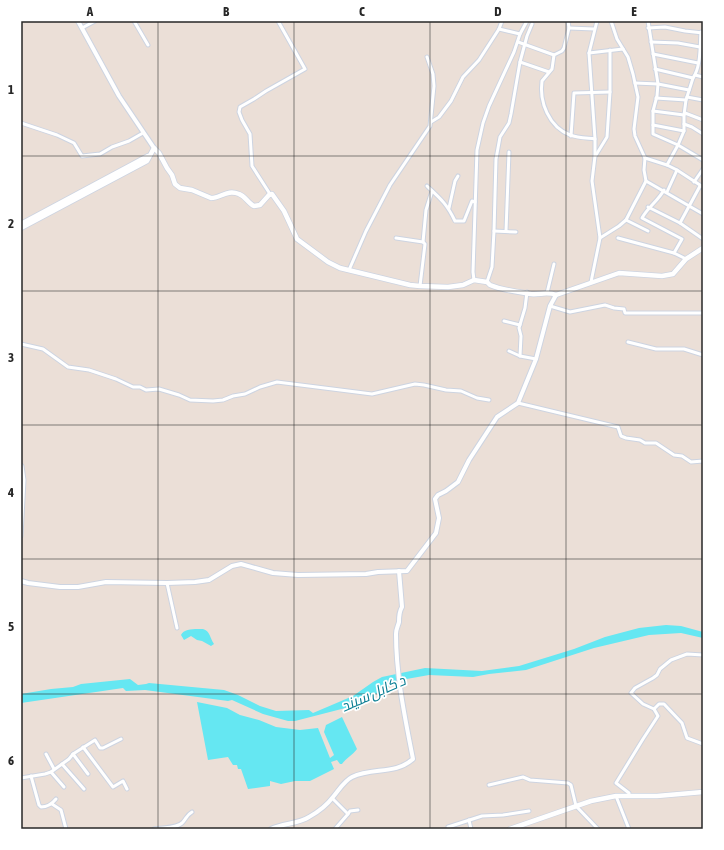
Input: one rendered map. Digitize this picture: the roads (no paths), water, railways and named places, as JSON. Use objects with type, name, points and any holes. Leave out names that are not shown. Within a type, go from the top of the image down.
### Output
[{"type":"main road","points":[[21,228],[146,161],[154,148],[159,153],[172,175],[175,184],[180,188],[192,190],[211,198],[222,194],[236,193],[241,195],[254,206],[260,205],[270,194],[272,194],[277,199],[284,211],[297,239],[328,262],[340,268],[410,285],[448,287],[463,285],[474,280],[487,282],[494,287],[527,292],[531,294],[550,292],[556,295],[618,273],[662,276],[673,274],[686,260],[703,248]]},
{"type":"main road","points":[[21,224],[150,155]]},
{"type":"main road","points":[[510,829],[521,827],[591,801],[616,796],[657,796],[703,792]]},
{"type":"street","points":[[78,21],[119,96],[154,148]]},
{"type":"street","points":[[82,28],[94,21]]},
{"type":"street","points":[[134,21],[148,45]]},
{"type":"street","points":[[270,194],[252,166],[250,134],[239,112],[240,107],[305,69],[278,21]]},
{"type":"street","points":[[431,122],[439,117],[451,101],[463,77],[479,60],[499,29],[502,21]]},
{"type":"street","points":[[518,42],[554,55],[562,51],[564,48],[569,28],[568,21]]},
{"type":"street","points":[[591,282],[600,238],[592,181],[595,156],[595,139],[589,52],[597,21]]},
{"type":"street","points":[[600,238],[626,220],[646,180],[644,170],[645,158],[635,136],[634,129],[638,97],[635,83],[628,57],[617,40],[611,21]]},
{"type":"street","points":[[648,21],[658,84],[657,96],[653,111],[653,134],[678,145],[703,160]]},
{"type":"street","points":[[474,280],[476,156],[483,123],[489,106],[526,22]]},
{"type":"street","points":[[487,282],[492,268],[496,158],[500,138],[509,123],[520,62],[532,24]]},
{"type":"street","points":[[648,28],[665,27],[685,31],[702,32],[698,62],[689,90],[684,114],[684,131],[667,165]]},
{"type":"street","points":[[569,28],[594,29]]},
{"type":"street","points":[[499,29],[520,34]]},
{"type":"street","points":[[651,42],[678,43],[700,47]]},
{"type":"street","points":[[589,52],[623,49]]},
{"type":"street","points":[[595,156],[607,137],[610,92],[610,50]]},
{"type":"street","points":[[653,54],[698,62]]},
{"type":"street","points":[[554,55],[552,69],[542,81],[541,87],[545,111],[557,127],[571,136],[595,139]]},
{"type":"street","points":[[349,270],[366,231],[390,185],[430,126],[434,86],[433,74],[427,57]]},
{"type":"street","points":[[520,62],[549,72]]},
{"type":"street","points":[[655,69],[703,77]]},
{"type":"street","points":[[635,83],[658,84],[689,90]]},
{"type":"street","points":[[571,136],[574,93],[610,92]]},
{"type":"street","points":[[656,98],[687,98],[703,100]]},
{"type":"street","points":[[653,111],[684,114],[703,120]]},
{"type":"street","points":[[21,123],[57,135],[74,143],[82,156],[100,154],[143,133]]},
{"type":"street","points":[[684,124],[703,134]]},
{"type":"street","points":[[653,125],[684,131]]},
{"type":"street","points":[[506,231],[509,152]]},
{"type":"street","points":[[645,158],[667,165],[702,186],[689,205],[680,223]]},
{"type":"street","points":[[694,182],[703,169]]},
{"type":"street","points":[[674,253],[682,240],[642,218],[648,207],[654,204],[666,191],[677,170]]},
{"type":"street","points":[[449,208],[455,181],[458,176]]},
{"type":"street","points":[[646,180],[703,214]]},
{"type":"street","points":[[427,186],[449,208],[455,221],[464,221],[472,201],[475,202]]},
{"type":"street","points":[[420,286],[425,244],[423,242],[426,210],[432,191]]},
{"type":"street","points":[[648,207],[680,223],[703,239]]},
{"type":"street","points":[[626,220],[648,231]]},
{"type":"street","points":[[494,231],[516,232]]},
{"type":"street","points":[[396,238],[423,242]]},
{"type":"street","points":[[618,238],[674,253],[686,260]]},
{"type":"street","points":[[547,293],[554,264]]},
{"type":"street","points":[[520,356],[520,325],[527,292]]},
{"type":"street","points":[[21,581],[60,587],[78,587],[106,582],[167,584],[202,582],[241,564],[273,573],[298,575],[404,572],[409,569],[436,533],[439,518],[435,499],[438,495],[458,482],[469,460],[496,417],[518,403],[536,359],[550,306],[556,295]]},
{"type":"street","points":[[550,306],[570,312],[605,305],[624,309],[625,312],[628,313],[703,313]]},
{"type":"street","points":[[504,321],[520,325]]},
{"type":"street","points":[[628,342],[656,349],[684,349],[703,355]]},
{"type":"street","points":[[21,344],[43,349],[68,367],[89,370],[116,379],[133,387],[140,387],[146,390],[159,389],[180,395],[190,400],[223,400],[233,396],[245,394],[260,387],[277,382],[372,394],[415,384],[446,390],[461,391],[477,398],[489,400]]},
{"type":"street","points":[[509,351],[520,356],[536,359]]},
{"type":"street","points":[[518,403],[618,427],[622,436],[626,438],[640,440],[645,443],[656,443],[674,455],[682,456],[691,462],[703,461]]},
{"type":"street","points":[[21,465],[24,480],[21,536]]},
{"type":"street","points":[[271,829],[308,818],[326,805],[344,783],[351,777],[369,771],[388,771],[397,769],[406,765],[412,758],[400,683],[396,631],[399,611],[402,607],[399,571]]},
{"type":"street","points":[[167,584],[177,628]]},
{"type":"street","points":[[629,795],[629,793],[616,783],[642,739],[658,716],[654,709],[643,704],[631,693],[635,688],[657,675],[660,669],[675,658],[687,654],[703,655]]},
{"type":"street","points":[[654,709],[659,704],[664,704],[682,723],[687,738],[703,744]]},
{"type":"street","points":[[21,778],[45,774],[53,770],[73,754],[95,740],[100,748],[103,748],[121,739]]},
{"type":"street","points":[[83,747],[112,787],[123,781],[127,789]]},
{"type":"street","points":[[46,754],[53,770],[64,787]]},
{"type":"street","points":[[73,754],[88,774]]},
{"type":"street","points":[[62,764],[84,789]]},
{"type":"street","points":[[31,776],[39,805],[41,807],[52,804],[56,799]]},
{"type":"street","points":[[489,785],[522,777],[530,780],[568,783],[570,785],[576,806],[598,829]]},
{"type":"street","points":[[616,796],[629,829]]},
{"type":"street","points":[[332,798],[348,814]]},
{"type":"street","points":[[52,804],[61,810],[66,829]]},
{"type":"street","points":[[336,829],[350,812],[358,810]]},
{"type":"street","points":[[448,827],[482,816],[503,815],[529,811]]},
{"type":"street","points":[[154,829],[174,826],[183,822],[186,816],[192,812]]},
{"type":"street","points":[[469,820],[471,829]]},
{"type":"street","points":[[174,826],[180,829]]},
{"type":"water","name":"د کابل سيند","points":[[666,625],[681,626],[703,632],[703,638],[681,633],[649,635],[594,648],[526,670],[473,677],[429,675],[401,680],[357,705],[295,721],[288,721],[263,714],[232,700],[228,701],[145,690],[126,691],[123,688],[21,703],[21,694],[73,687],[81,684],[130,679],[138,685],[149,683],[224,690],[260,706],[276,711],[309,710],[313,713],[353,696],[382,677],[425,668],[482,671],[519,666],[574,649],[605,637],[639,628]]},
{"type":"water","points":[[203,629],[209,633],[214,644],[211,646],[191,636],[184,640],[181,635],[187,630]]},
{"type":"water","points":[[197,702],[227,708],[240,715],[259,720],[276,727],[300,730],[318,728],[330,758],[334,755],[324,732],[326,725],[342,717],[357,749],[342,764],[340,764],[337,760],[331,762],[334,769],[310,781],[295,781],[281,784],[270,781],[270,786],[248,789],[241,769],[238,769],[237,765],[233,765],[228,757],[208,760]]}]
